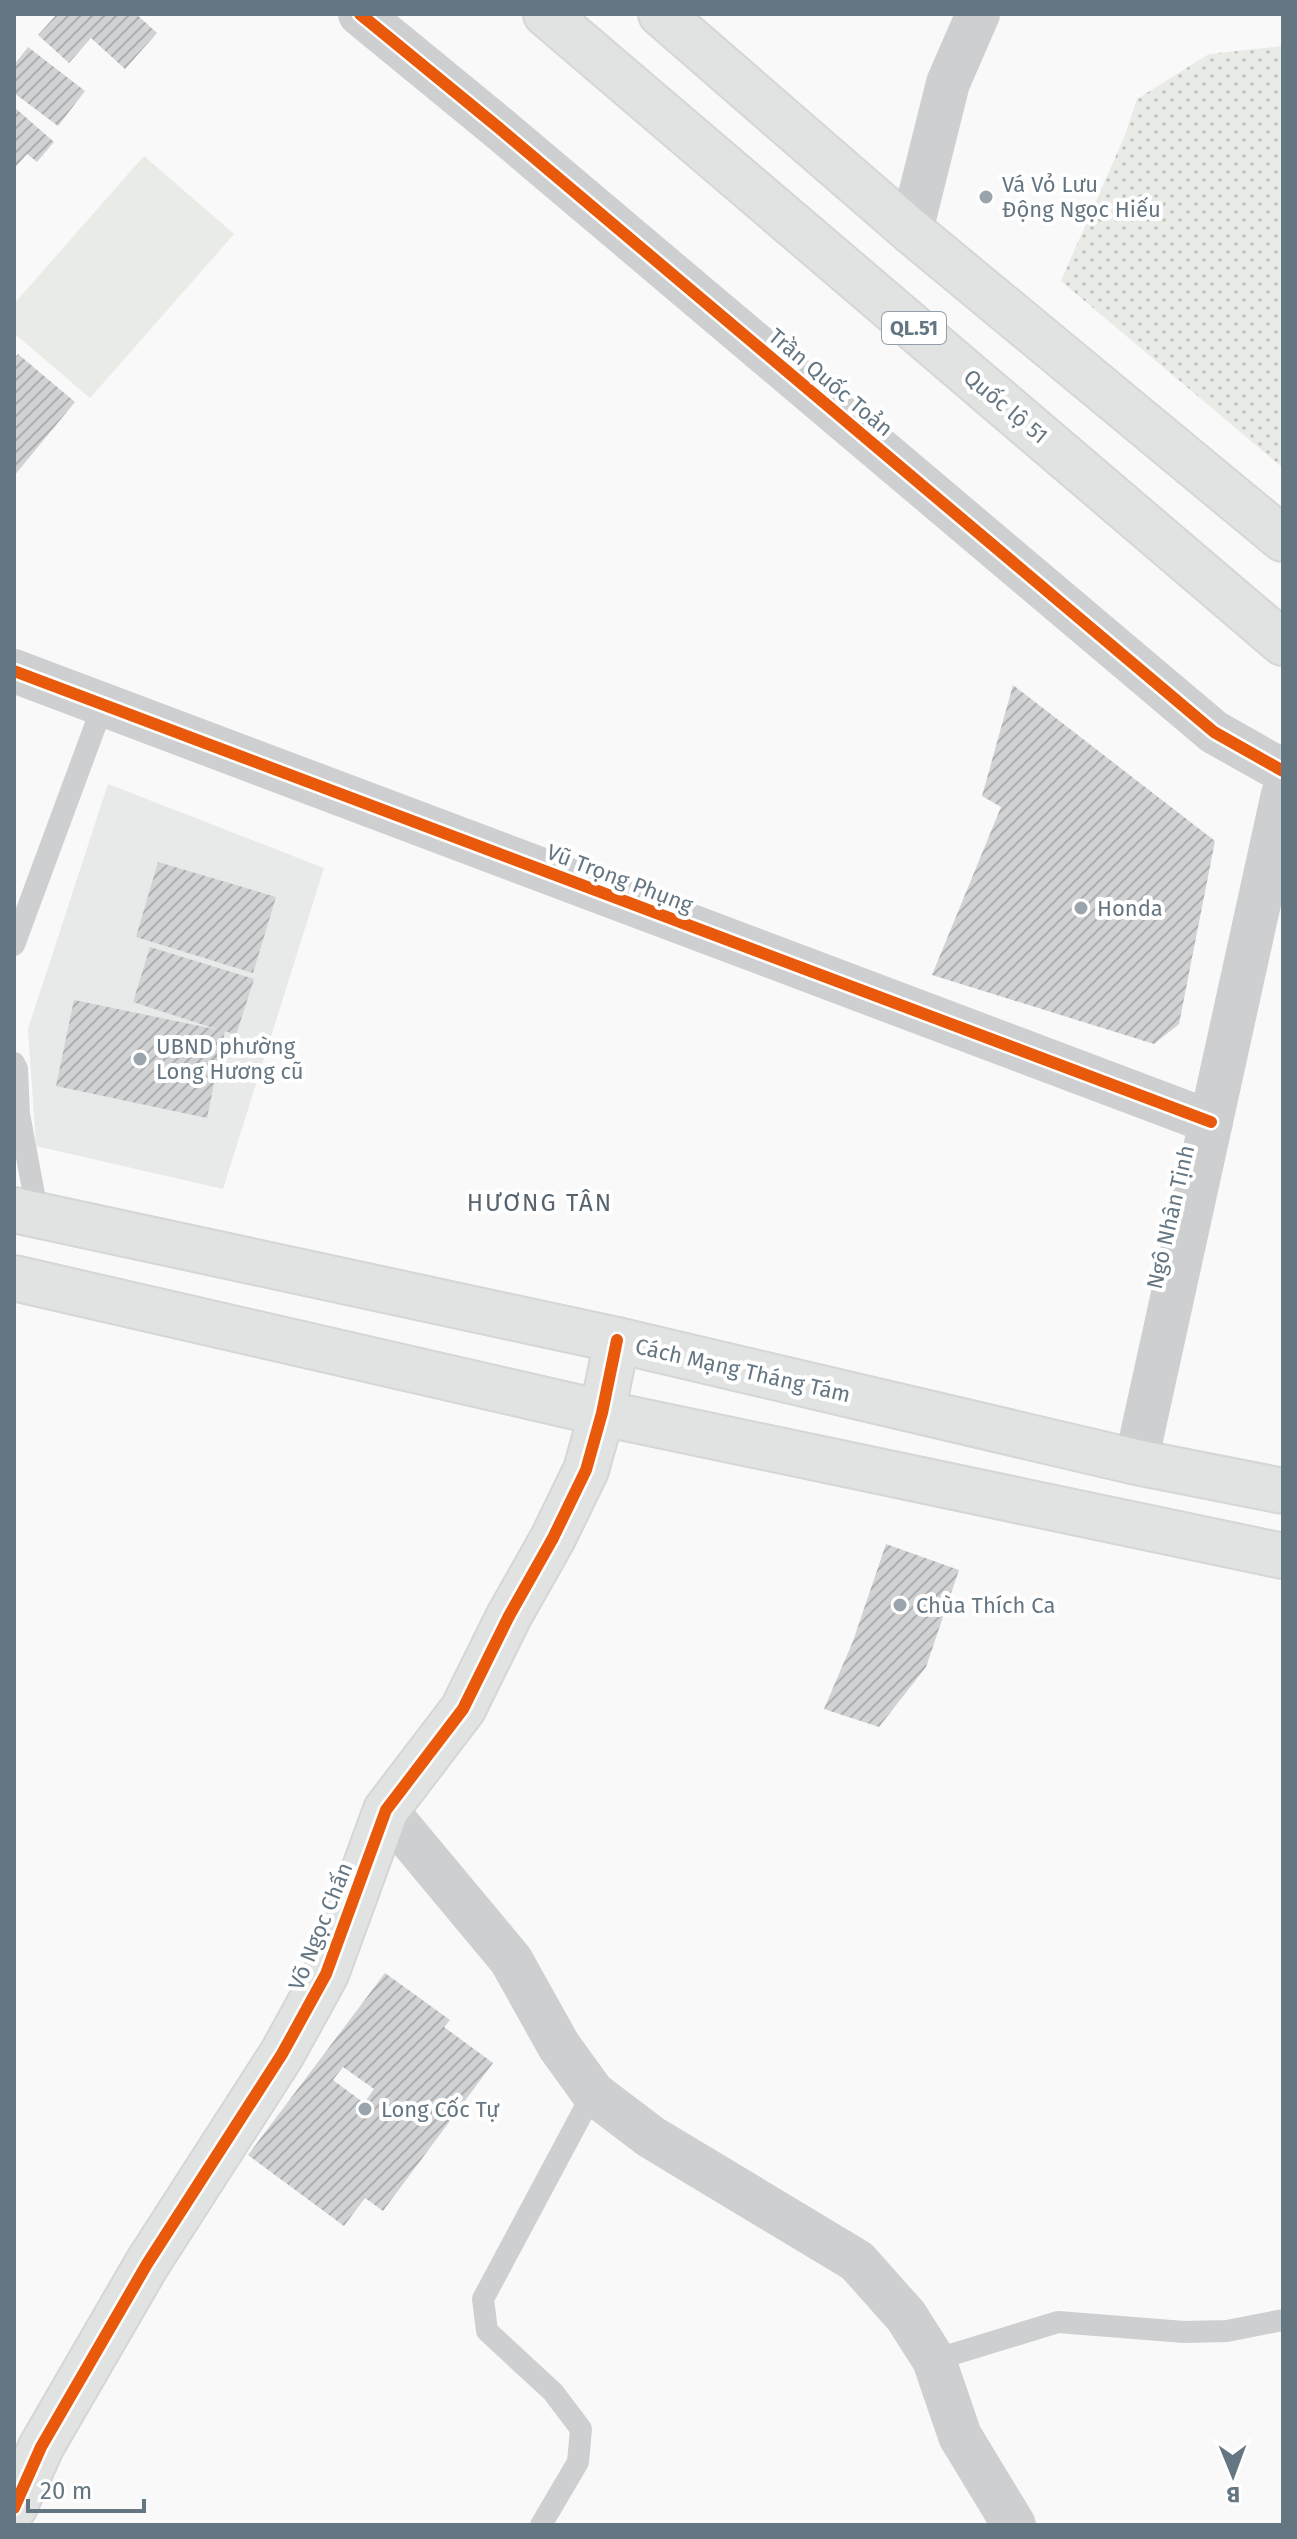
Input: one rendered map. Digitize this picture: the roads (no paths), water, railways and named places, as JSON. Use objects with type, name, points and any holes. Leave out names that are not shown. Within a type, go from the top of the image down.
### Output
[{"type":"main road","name":"Quốc lộ 51","points":[[546,14],[1283,643]]},
{"type":"main road","points":[[661,14],[911,231],[1283,539]]},
{"type":"main road","name":"Cách Mạng Tháng Tám","points":[[26,1213],[617,1340],[1136,1462],[1283,1491]]},
{"type":"main road","points":[[14,1278],[602,1413],[1283,1556]]},
{"type":"main road","name":"Võ Ngọc Chấn","points":[[14,2508],[41,2447],[147,2264],[282,2054],[326,1974],[386,1810],[463,1709],[586,1470],[617,1340]]},
{"type":"street","name":"Trần Quốc Toản","points":[[360,14],[1214,732],[1283,771]]},
{"type":"street","points":[[911,231],[948,83],[978,14]]},
{"type":"street","name":"Vũ Trọng Phụng","points":[[14,671],[1211,1122]]},
{"type":"street","name":"Ngô Nhân Tịnh","points":[[1136,1462],[1283,794]]},
{"type":"street","points":[[386,1810],[511,1960],[559,2046],[593,2093],[651,2137],[857,2261],[906,2316],[934,2360],[960,2436],[1014,2525]]},
{"type":"lane","points":[[14,945],[103,705]]},
{"type":"lane","points":[[14,1063],[17,1069],[26,1213]]},
{"type":"lane","points":[[541,2525],[578,2462],[581,2429],[553,2392],[487,2331],[483,2299],[593,2093]]},
{"type":"lane","points":[[934,2360],[1058,2322],[1184,2332],[1227,2331],[1283,2320]]},
{"type":"place","name":"Vá Vỏ Lưu Động Ngọc Hiếu","points":[[986,197]]},
{"type":"place","name":"Honda","points":[[1081,908]]},
{"type":"place","name":"UBND phường Long Hương cũ","points":[[140,1059]]},
{"type":"place","name":"Chùa Thích Ca","points":[[900,1605]]},
{"type":"place","name":"Long Cốc Tự","points":[[365,2109]]},
{"type":"district","name":"HƯƠNG TÂN","points":[[540,1203]]}]
